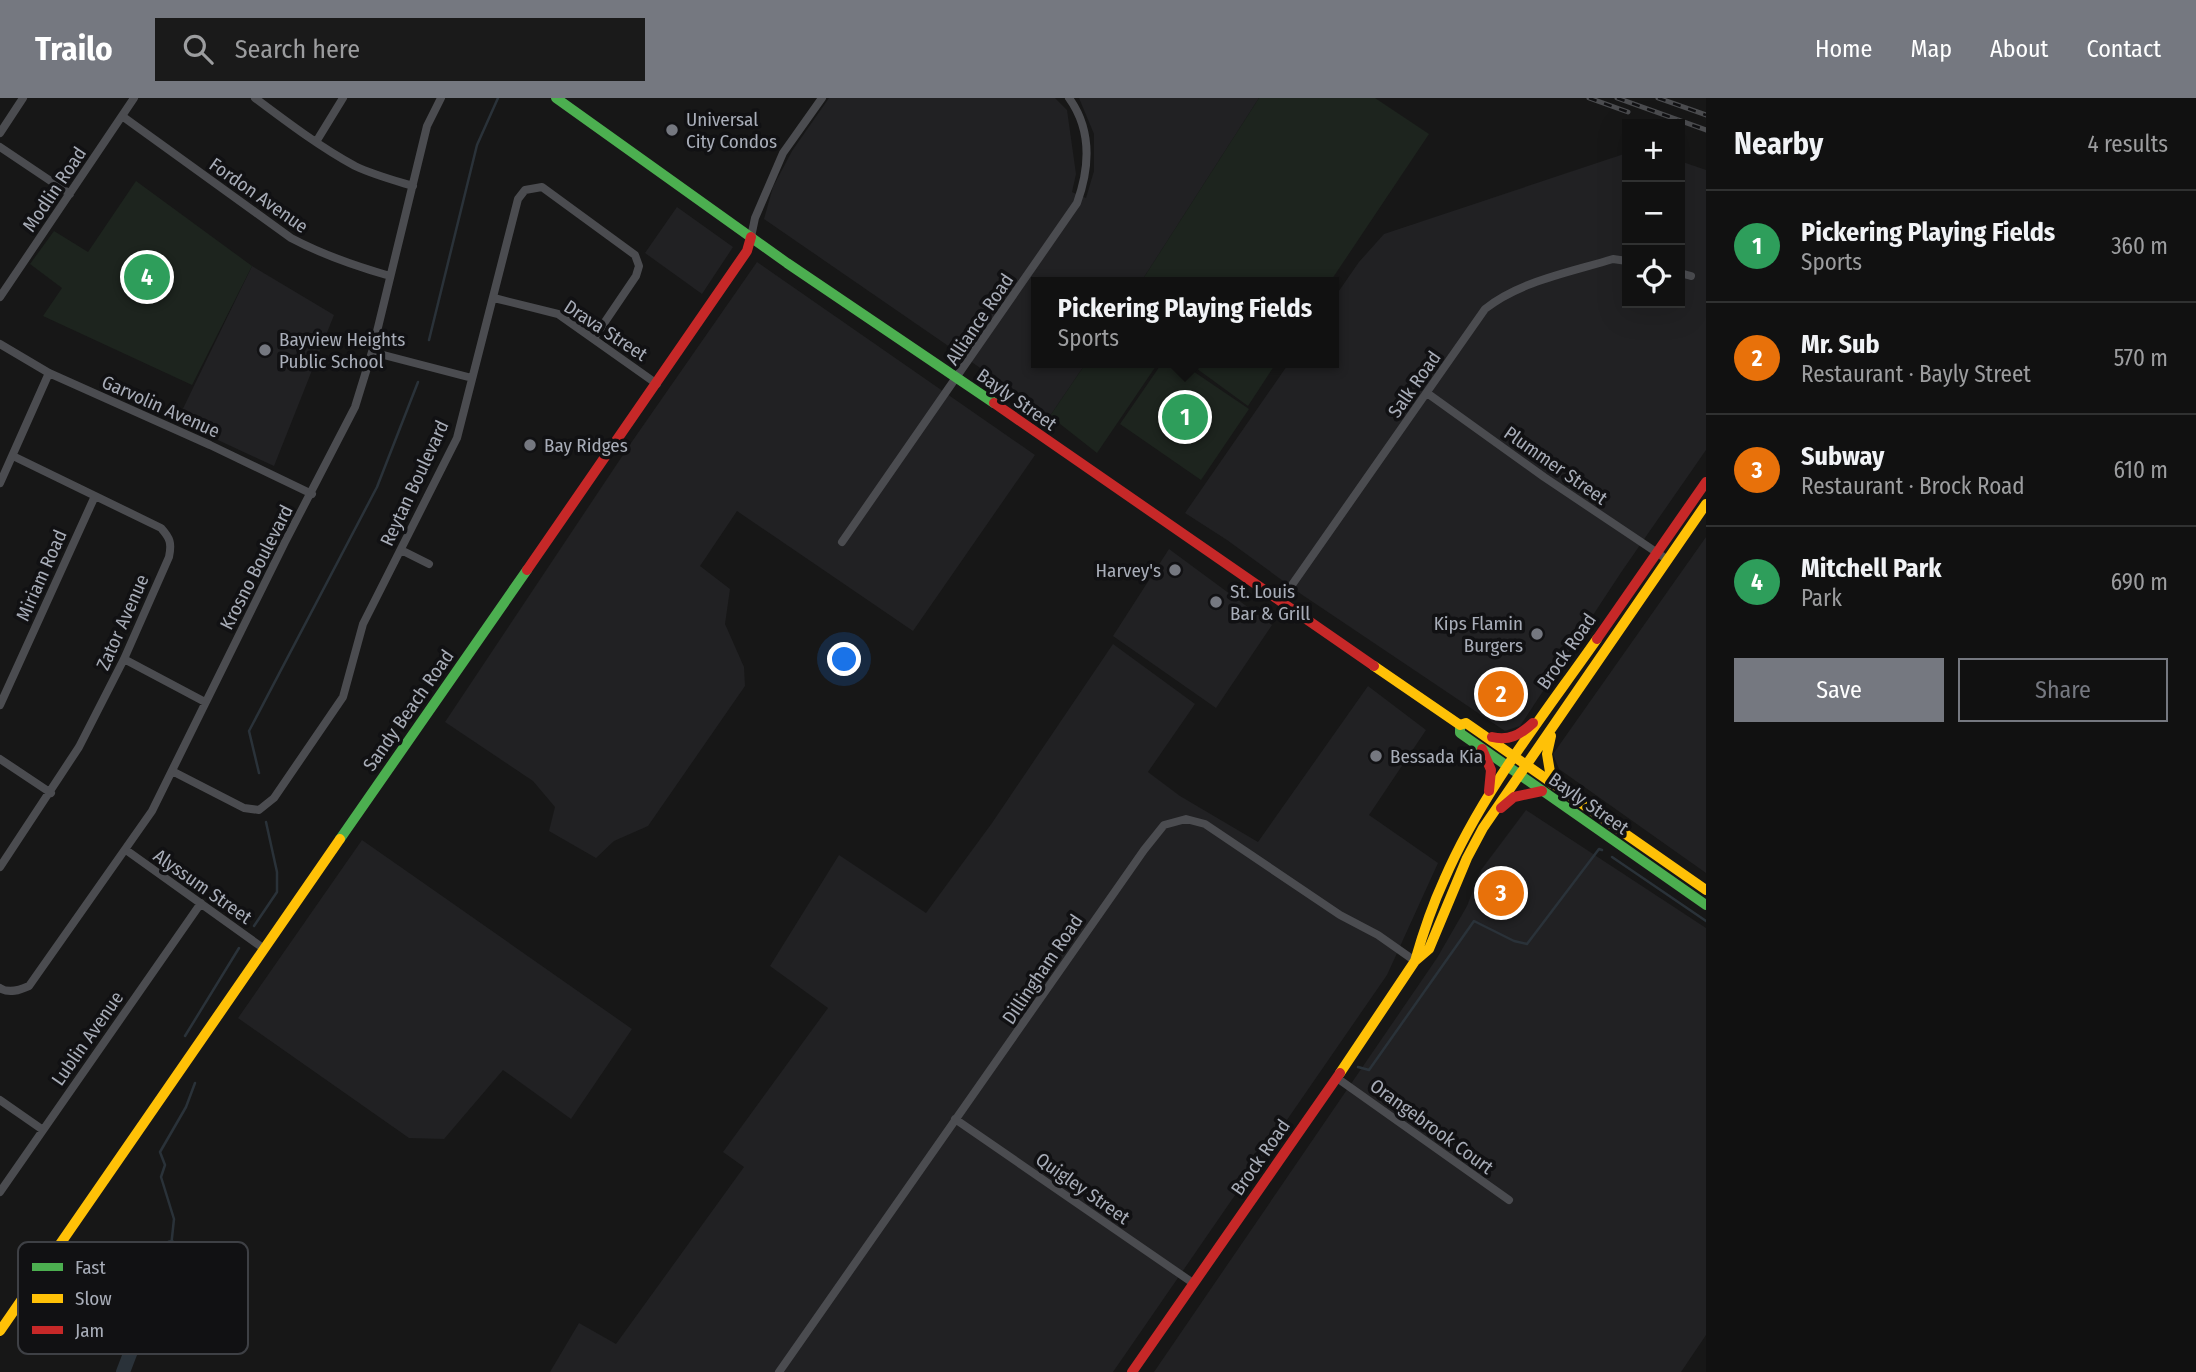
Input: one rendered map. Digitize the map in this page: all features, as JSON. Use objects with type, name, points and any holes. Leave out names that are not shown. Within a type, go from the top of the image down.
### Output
[{"type":"main road","name":"Bayly Street","points":[[556,98],[751,237],[1460,726]]},
{"type":"main road","name":"Sandy Beach Road","points":[[61,1242],[657,384],[747,251],[751,237]]},
{"type":"main road","name":"Brock Road","points":[[1415,961],[1458,846],[1549,706],[1706,482]]},
{"type":"main road","name":"Brock Road","points":[[1132,1372],[1337,1078],[1415,961],[1429,949],[1467,858],[1483,828],[1706,504]]},
{"type":"main road","points":[[1484,734],[1508,740],[1524,732],[1549,706]]},
{"type":"main road","points":[[1552,784],[1547,765],[1547,748],[1559,716]]},
{"type":"main road","name":"Bayly Street","points":[[1460,726],[1466,723],[1484,734],[1706,890]]},
{"type":"main road","name":"Bayly Street","points":[[1460,726],[1460,733],[1508,768],[1706,905]]},
{"type":"main road","points":[[1482,749],[1491,770],[1487,800]]},
{"type":"main road","points":[[1483,828],[1514,797],[1542,792]]},
{"type":"main road","name":"Sandy Beach Road","points":[[0,1331],[18,1305]]},
{"type":"street","points":[[0,133],[23,98]]},
{"type":"street","name":"Modlin Road","points":[[0,297],[134,98]]},
{"type":"street","points":[[255,98],[316,142],[357,167],[413,186]]},
{"type":"street","points":[[316,142],[343,98]]},
{"type":"street","name":"Krosno Boulevard","points":[[0,988],[4,991],[18,991],[29,986],[152,811],[285,542],[355,408],[372,352],[427,126],[441,98]]},
{"type":"street","name":"Sandy Beach Road","points":[[751,237],[755,218],[783,153],[822,98]]},
{"type":"street","name":"Alliance Road","points":[[842,542],[1077,203],[1086,178],[1088,152],[1080,113],[1069,98]]},
{"type":"street","name":"Fordon Avenue","points":[[122,116],[291,239],[350,265],[390,276]]},
{"type":"street","points":[[0,147],[70,194]]},
{"type":"street","name":"Reytan Boulevard","points":[[172,771],[244,808],[259,810],[268,805],[343,697],[363,624],[457,438],[519,199],[525,190],[542,187],[635,255],[639,266],[636,276],[594,338]]},
{"type":"street","name":"Salk Road","points":[[1280,603],[1485,309],[1515,290],[1613,259],[1622,260]]},
{"type":"street","points":[[1685,274],[1691,276]]},
{"type":"street","name":"Drava Street","points":[[494,298],[558,314],[657,384]]},
{"type":"street","name":"Garvolin Avenue","points":[[0,344],[49,373],[312,494]]},
{"type":"street","points":[[372,352],[472,378]]},
{"type":"street","points":[[0,483],[49,373]]},
{"type":"street","name":"Plummer Street","points":[[1427,393],[1668,560]]},
{"type":"street","name":"Zator Avenue","points":[[0,867],[79,747],[124,659],[169,557],[170,537],[160,528],[13,456]]},
{"type":"street","name":"Miriam Road","points":[[0,705],[94,496]]},
{"type":"street","points":[[401,550],[429,564]]},
{"type":"street","points":[[124,659],[205,702]]},
{"type":"street","points":[[0,759],[51,793]]},
{"type":"street","name":"Dillingham Road","points":[[779,1372],[1164,825],[1185,818],[1205,824],[1340,915],[1378,935],[1415,961]]},
{"type":"street","name":"Alyssum Street","points":[[126,850],[263,948]]},
{"type":"street","name":"Lublin Avenue","points":[[0,1192],[201,903]]},
{"type":"street","name":"Orangebrook Court","points":[[1337,1078],[1509,1200]]},
{"type":"street","points":[[0,1100],[43,1130]]},
{"type":"street","name":"Quigley Street","points":[[955,1119],[1193,1283]]},
{"type":"shaded area","points":[[829,98],[1055,98],[1067,110],[1076,174],[1072,192],[1086,198],[1094,171],[1094,134],[1079,98],[1259,98],[1144,277],[1031,277],[1031,368],[1083,368],[1050,416],[764,219],[773,187],[792,151]]},
{"type":"shaded area","points":[[1259,98],[1375,98],[1429,134],[1333,277],[1144,277]]},
{"type":"shaded area","points":[[1622,155],[1622,308],[1685,308],[1685,163],[1706,170],[1706,450],[1520,726],[1505,731],[1185,513],[1286,368],[1339,368],[1339,291],[1359,262],[1384,234]]},
{"type":"shaded area","points":[[136,181],[252,266],[192,385],[43,316],[62,288],[30,264],[54,231],[88,252]]},
{"type":"shaded area","points":[[677,207],[733,247],[702,294],[645,253]]},
{"type":"shaded area","points":[[757,262],[1035,455],[913,631],[737,511],[700,566],[730,589],[725,624],[744,667],[745,686],[648,826],[614,841],[596,858],[549,831],[555,807],[533,781],[445,722],[631,443]]},
{"type":"shaded area","name":"Bayview Heights Public School","points":[[252,266],[334,315],[274,466],[177,421]]},
{"type":"shaded area","points":[[1083,368],[1155,368],[1097,453],[1050,416]]},
{"type":"shaded area","points":[[1159,368],[1188,368],[1249,409],[1201,480],[1120,424]]},
{"type":"shaded area","points":[[1196,368],[1273,368],[1248,406]]},
{"type":"shaded area","points":[[1706,537],[1706,873],[1559,769],[1553,754]]},
{"type":"shaded area","points":[[1169,549],[1272,625],[1216,708],[1113,636]]},
{"type":"shaded area","points":[[1113,644],[1195,704],[1148,772],[1180,796],[1258,842],[1368,686],[1426,730],[1369,815],[1438,863],[1387,975],[1113,1372],[550,1372],[579,1323],[616,1344],[744,1167],[723,1152],[828,1008],[770,966],[839,855],[926,913],[992,823]]},
{"type":"shaded area","points":[[1526,810],[1706,928],[1706,1335],[1681,1372],[1154,1372],[1437,958],[1467,906],[1481,870]]},
{"type":"shaded area","points":[[362,840],[632,1029],[571,1119],[503,1070],[444,1139],[409,1138],[238,1018]]},
{"type":"waterway","points":[[429,340],[477,145],[498,98]]},
{"type":"waterway","points":[[259,773],[249,731],[377,487],[418,382]]},
{"type":"waterway","points":[[254,926],[277,892],[277,872],[266,822]]},
{"type":"waterway","points":[[1358,1067],[1369,1070],[1474,921],[1514,941],[1527,944],[1599,849],[1602,850]]},
{"type":"waterway","points":[[1612,857],[1706,921]]},
{"type":"waterway","points":[[185,1036],[239,948]]},
{"type":"waterway","points":[[172,1242],[174,1219],[161,1177],[165,1165],[160,1152],[186,1107],[195,1083]]},
{"type":"waterway","points":[[123,1372],[130,1354]]},
{"type":"railway","points":[[1589,98],[1628,112]]},
{"type":"railway","points":[[1617,98],[1706,130]]},
{"type":"railway","points":[[1658,98],[1706,115]]},
{"type":"traffic: fast","points":[[556,98],[787,263],[994,403]]},
{"type":"traffic: fast","points":[[340,839],[527,570]]},
{"type":"traffic: fast","points":[[1460,725],[1460,733],[1706,905]]},
{"type":"traffic: slow","points":[[1340,1073],[1415,961],[1429,949],[1467,858],[1483,828],[1706,504]]},
{"type":"traffic: slow","points":[[1415,961],[1440,890],[1476,816],[1514,755],[1597,639]]},
{"type":"traffic: slow","points":[[1374,666],[1460,725],[1466,723],[1706,890]]},
{"type":"traffic: slow","points":[[1551,736],[1547,754],[1552,784]]},
{"type":"traffic: slow","points":[[62,1242],[340,839]]},
{"type":"traffic: slow","points":[[0,1331],[18,1305]]},
{"type":"traffic: jam","points":[[527,570],[747,251],[751,237]]},
{"type":"traffic: jam","points":[[994,403],[1374,666]]},
{"type":"traffic: jam","points":[[1597,639],[1706,482]]},
{"type":"traffic: jam","points":[[1492,737],[1514,736],[1533,723]]},
{"type":"traffic: jam","points":[[1482,749],[1491,770],[1489,791]]},
{"type":"traffic: jam","points":[[1501,808],[1514,797],[1542,791]]},
{"type":"traffic: jam","points":[[1132,1372],[1340,1073]]},
{"type":"place","name":"Universal City Condos","points":[[672,130]]},
{"type":"place","name":"Mitchell Park","points":[[147,277]]},
{"type":"place","name":"Bayview Heights Public School","points":[[265,350]]},
{"type":"place","name":"Pickering Playing Fields","points":[[1185,417]]},
{"type":"place","name":"Bay Ridges","points":[[530,445]]},
{"type":"place","name":"Harvey's","points":[[1175,570]]},
{"type":"place","name":"St. Louis Bar & Grill","points":[[1216,602]]},
{"type":"place","name":"Kips Flamin Burgers","points":[[1537,634]]},
{"type":"place","name":"Mr. Sub","points":[[1501,694]]},
{"type":"place","name":"Bessada Kia","points":[[1376,756]]},
{"type":"place","name":"Subway","points":[[1501,893]]}]
